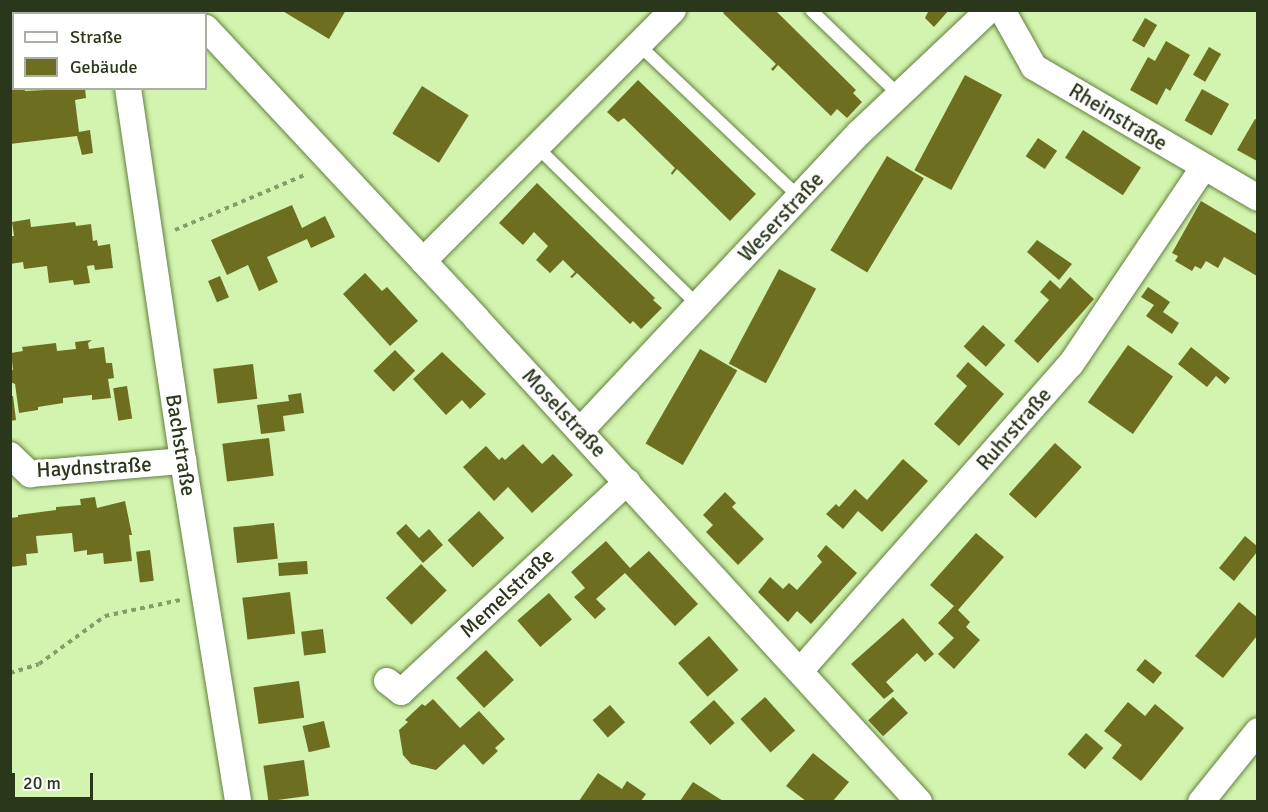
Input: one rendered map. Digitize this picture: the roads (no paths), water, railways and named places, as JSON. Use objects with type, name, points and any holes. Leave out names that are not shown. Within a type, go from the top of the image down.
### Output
[{"type":"street","points":[[423,261],[673,10]]},
{"type":"street","name":"Weserstraße","points":[[580,431],[859,133],[989,10]]},
{"type":"street","name":"Rheinstraße","points":[[1002,10],[1034,67],[1257,198]]},
{"type":"street","name":"Moselstraße","points":[[207,29],[919,801]]},
{"type":"street","name":"Bachstraße","points":[[128,90],[183,461],[238,801]]},
{"type":"street","name":"Ruhrstraße","points":[[800,671],[1071,364],[1203,168]]},
{"type":"street","name":"Haydnstraße","points":[[10,455],[30,474],[183,461]]},
{"type":"street","name":"Memelstraße","points":[[387,681],[401,692],[627,482]]},
{"type":"street","points":[[1201,801],[1257,731]]},
{"type":"lane","points":[[811,10],[900,95]]},
{"type":"lane","points":[[639,45],[799,197]]},
{"type":"lane","points":[[537,147],[698,305]]}]
